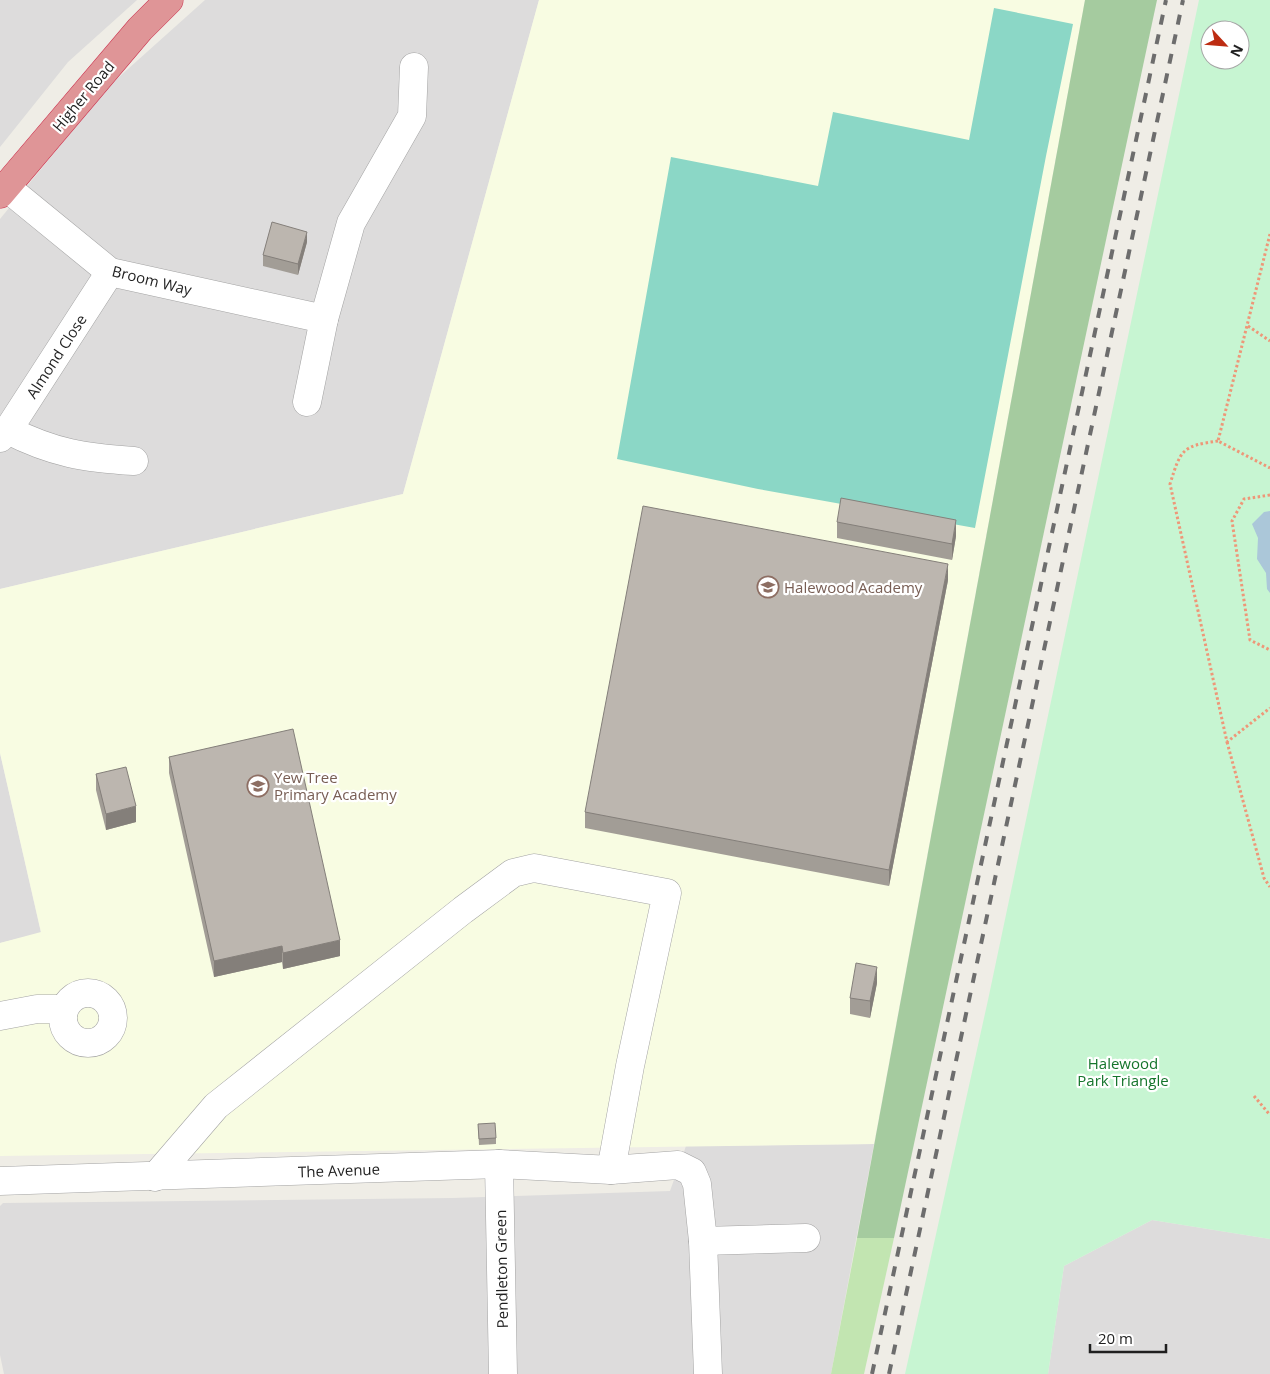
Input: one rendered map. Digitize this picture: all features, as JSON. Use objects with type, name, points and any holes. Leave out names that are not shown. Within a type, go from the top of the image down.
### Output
[{"type":"highway","name":"Higher Road","points":[[3,190],[140,29],[169,0]]},
{"type":"street","points":[[307,402],[324,319],[351,223],[412,116],[414,67]]},
{"type":"street","name":"Broom Way","points":[[3,190],[110,272],[324,319]]},
{"type":"street","name":"Almond Close","points":[[4,434],[110,272]]},
{"type":"street","points":[[4,434],[47,449],[134,461]]},
{"type":"street","points":[[156,1177],[216,1106],[470,905],[513,873],[534,868],[667,893],[630,1066],[611,1170]]},
{"type":"street","points":[[0,1016],[37,1009],[64,1009]]},
{"type":"street","name":"The Avenue","points":[[0,1181],[499,1164],[611,1170],[678,1165],[692,1172],[698,1184],[703,1241]]},
{"type":"street","name":"Pendleton Green","points":[[499,1164],[503,1374]]},
{"type":"street","points":[[708,1374],[703,1241],[806,1238]]},
{"type":"path","points":[[1218,442],[1270,234]]},
{"type":"path","points":[[1248,326],[1270,341]]},
{"type":"path","points":[[1270,468],[1218,442],[1192,444],[1178,457],[1170,484],[1227,742],[1264,878],[1270,887]]},
{"type":"path","points":[[1270,495],[1244,499],[1232,521],[1250,640],[1270,650]]},
{"type":"path","points":[[1227,742],[1270,708]]},
{"type":"path","points":[[1254,1096],[1270,1115]]},
{"type":"shaded area","points":[[0,0],[137,0],[68,62],[0,147]]},
{"type":"shaded area","points":[[205,0],[539,0],[403,494],[0,589],[0,219],[109,86]]},
{"type":"shaded area","name":"Halewood Academy","points":[[539,0],[1085,0],[874,1144],[0,1156],[0,943],[41,932],[0,753],[0,589],[403,494]]},
{"type":"shaded area","points":[[994,8],[1073,24],[975,528],[758,489],[617,459],[671,157],[818,186],[833,112],[969,140]]},
{"type":"shaded area","points":[[1270,511],[1270,593],[1267,589],[1266,573],[1257,559],[1258,538],[1252,524],[1264,512]]},
{"type":"shaded area","points":[[0,753],[41,933],[0,943]]},
{"type":"shaded area","points":[[874,1144],[831,1374],[4,1374],[0,1355],[0,1206],[3,1203],[452,1198],[670,1191],[686,1146]]},
{"type":"shaded area","points":[[1152,1220],[1270,1239],[1270,1374],[1048,1374],[1064,1266]]},
{"type":"green space","points":[[1085,0],[1157,0],[894,1238],[857,1238]]},
{"type":"green space","name":"Halewood Park Triangle","points":[[1199,0],[1270,0],[1270,1239],[1152,1220],[1064,1266],[1048,1374],[905,1374],[988,1000]]},
{"type":"green space","points":[[857,1238],[894,1238],[864,1374],[831,1374]]},
{"type":"building","points":[[272,222],[307,232],[298,264],[263,255]]},
{"type":"building","points":[[841,498],[956,520],[952,544],[837,522]]},
{"type":"building","points":[[643,506],[948,564],[889,870],[585,812]]},
{"type":"building","points":[[293,729],[340,940],[283,953],[282,946],[214,961],[169,757]]},
{"type":"building","points":[[126,767],[136,806],[106,814],[96,774]]},
{"type":"building","points":[[856,963],[877,967],[870,1001],[850,998]]},
{"type":"building","points":[[495,1123],[496,1138],[479,1139],[478,1124]]},
{"type":"railway","points":[[872,1374],[1166,0]]},
{"type":"railway","points":[[889,1374],[1183,0]]},
{"type":"place","name":"Halewood Academy","points":[[768,587]]},
{"type":"place","name":"Yew Tree Primary Academy","points":[[258,786]]}]
